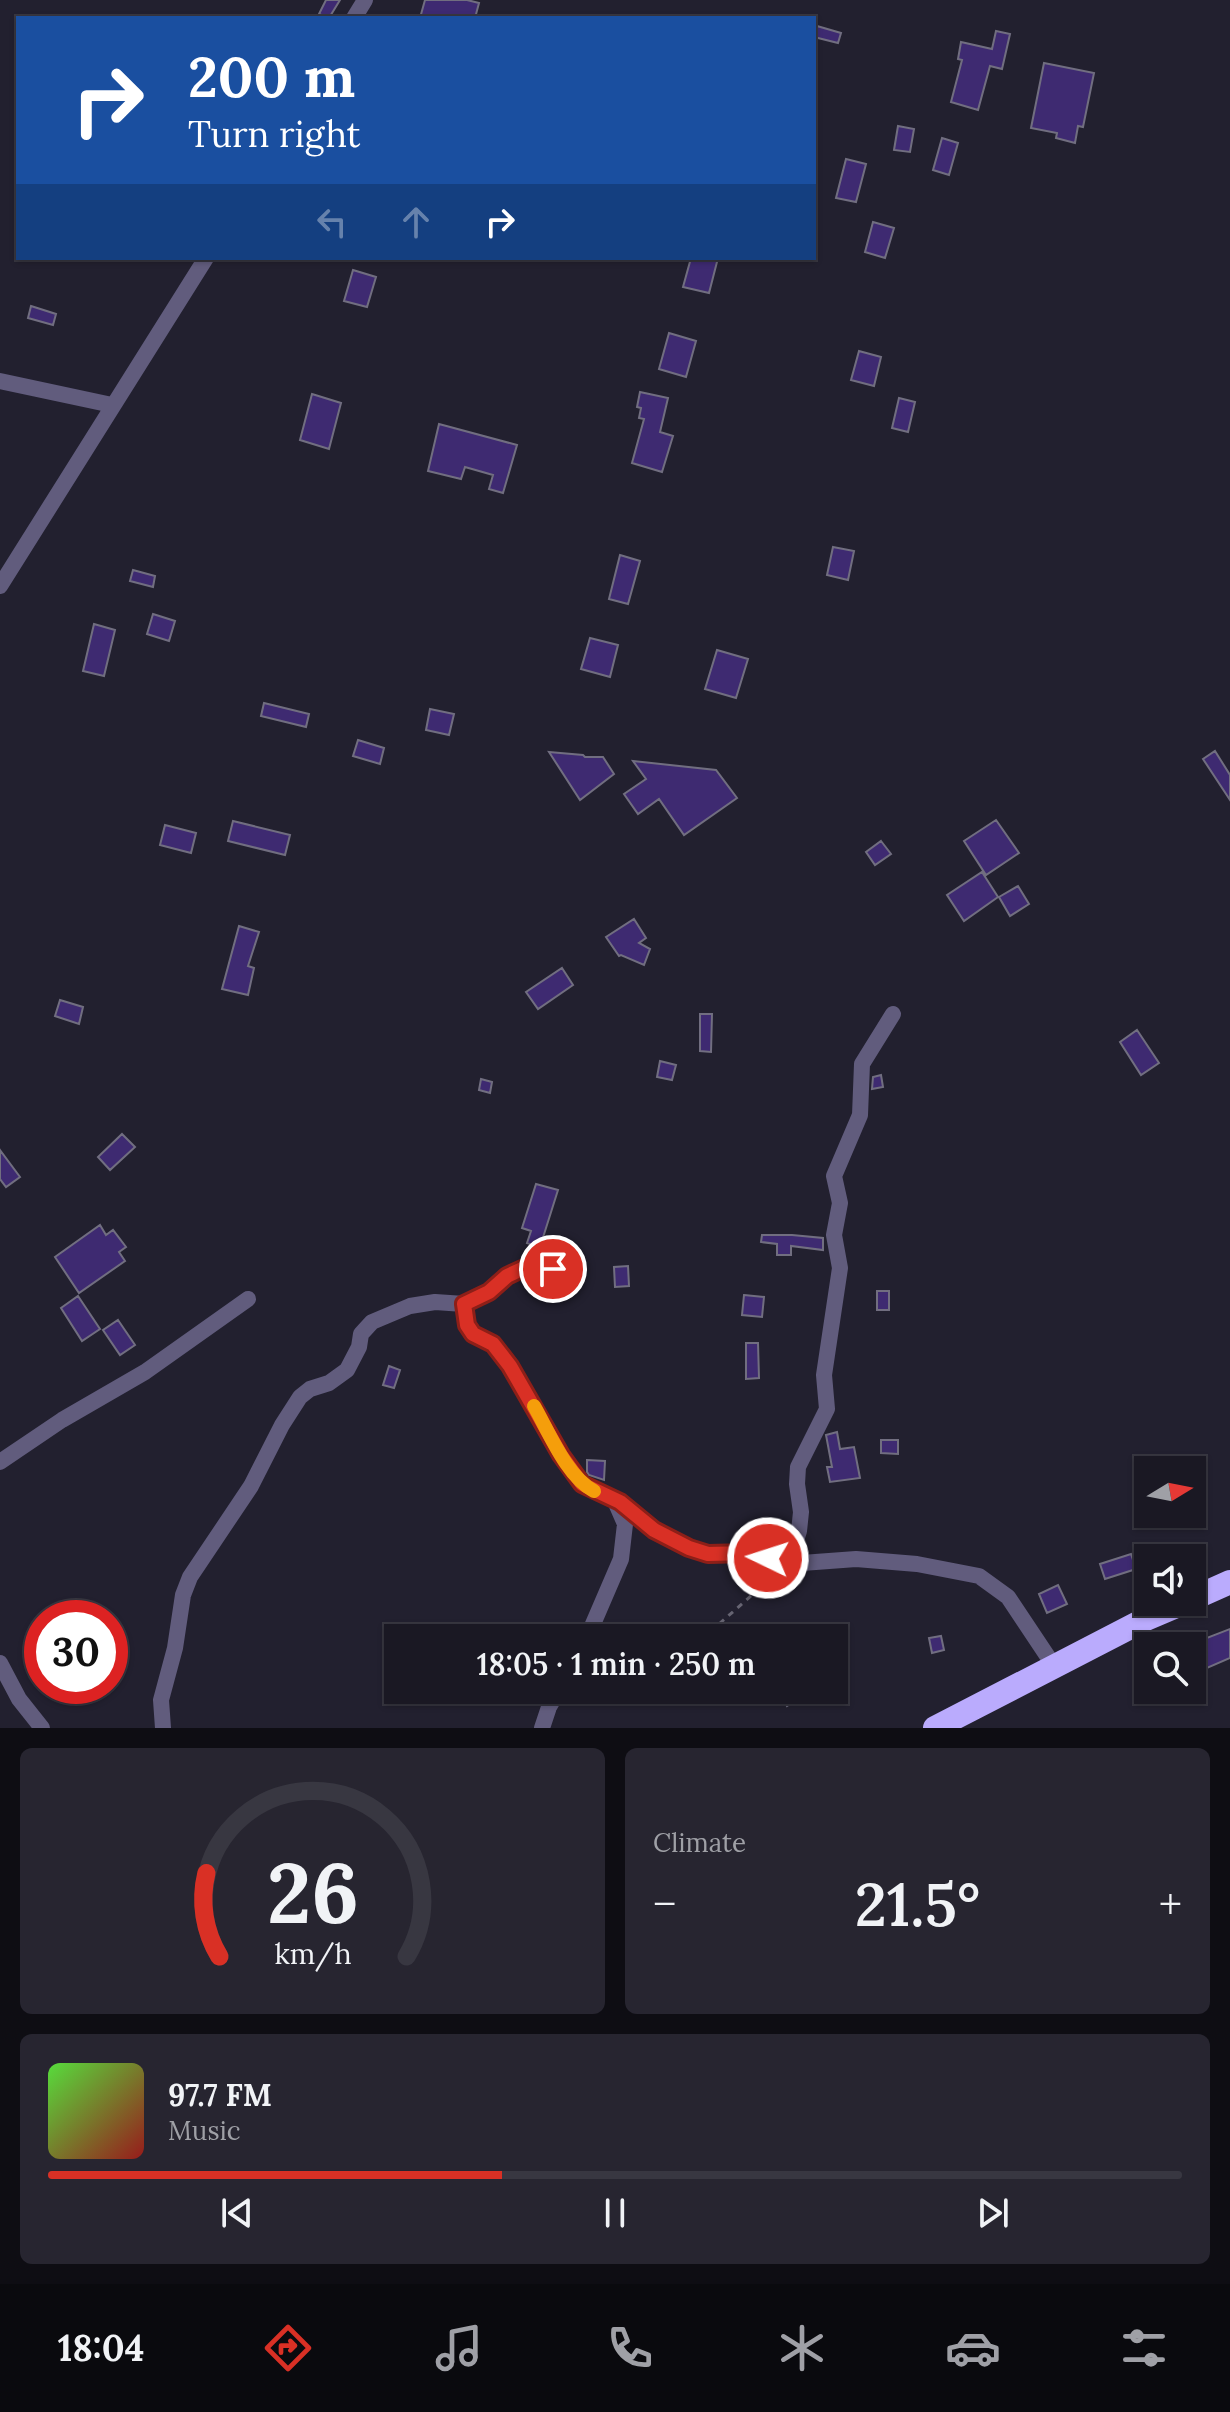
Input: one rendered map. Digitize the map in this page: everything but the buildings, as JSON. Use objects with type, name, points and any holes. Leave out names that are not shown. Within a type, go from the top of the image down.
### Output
[{"type":"highway","points":[[1206,1593],[1230,1582]]},
{"type":"highway","points":[[935,1728],[1153,1616]]},
{"type":"street","points":[[0,586],[205,260]]},
{"type":"street","points":[[0,381],[112,405]]},
{"type":"street","points":[[789,1562],[799,1531],[801,1512],[798,1467],[827,1409],[824,1375],[840,1268],[834,1235],[840,1203],[834,1176],[860,1115],[862,1064],[893,1014]]},
{"type":"street","points":[[163,1728],[161,1700],[175,1648],[183,1595],[190,1577],[251,1486],[257,1470],[300,1397],[347,1370],[359,1347],[361,1334],[372,1322],[410,1306],[435,1302],[464,1304],[489,1292],[507,1276],[522,1269],[574,1271]]},
{"type":"street","points":[[0,1462],[62,1420],[145,1372],[248,1299]]},
{"type":"street","points":[[464,1304],[467,1325],[473,1334],[493,1344],[510,1366],[561,1455],[582,1484],[615,1499],[654,1530],[708,1554],[748,1553],[789,1562],[823,1563],[856,1559],[917,1564],[979,1576],[1008,1597],[1054,1666]]},
{"type":"street","points":[[593,1624],[621,1559],[625,1524],[615,1499]]},
{"type":"street","points":[[0,1663],[19,1699],[42,1728]]},
{"type":"street","points":[[542,1728],[551,1704]]},
{"type":"path","points":[[719,1624],[789,1562]]},
{"type":"slow traffic","points":[[534,1406],[561,1455],[582,1484],[594,1491]]},
{"type":"route","points":[[553,1269],[522,1269],[507,1276],[489,1292],[464,1304],[467,1325],[473,1334],[493,1344],[510,1366],[561,1455],[582,1484],[620,1502],[654,1530],[689,1548],[708,1554],[748,1553],[768,1558]]}]
